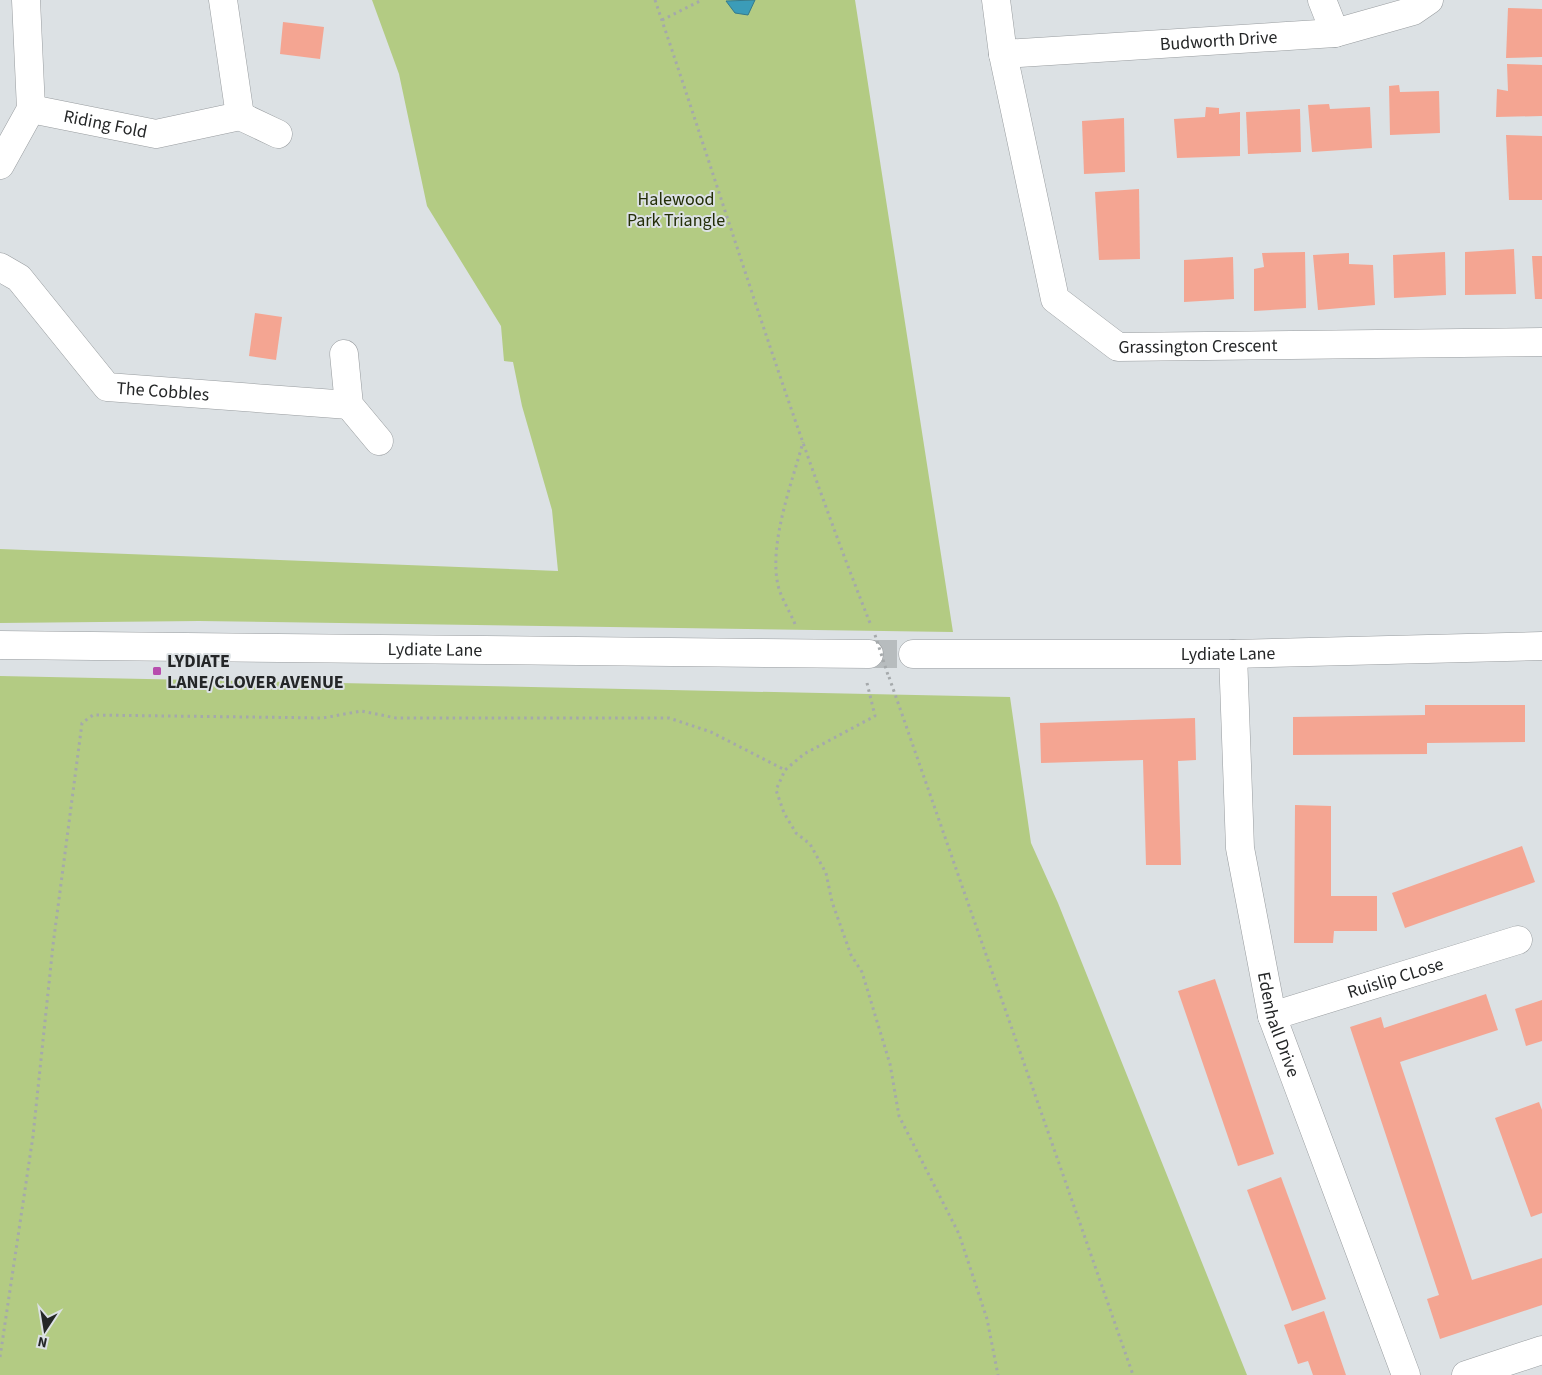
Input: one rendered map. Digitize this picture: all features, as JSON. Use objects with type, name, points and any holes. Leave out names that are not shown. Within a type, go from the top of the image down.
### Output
[{"type":"street","points":[[0,164],[30,109],[26,0]]},
{"type":"street","points":[[223,0],[240,116],[278,134]]},
{"type":"street","name":"Grassington Crescent","points":[[996,0],[1003,54],[1055,300],[1118,347],[1542,342]]},
{"type":"street","points":[[1322,0],[1335,33]]},
{"type":"street","name":"Budworth Drive","points":[[1003,54],[1335,33],[1413,11],[1429,0]]},
{"type":"street","name":"Riding Fold","points":[[30,109],[156,134],[240,116]]},
{"type":"street","name":"The Cobbles","points":[[0,267],[18,278],[107,387],[349,405]]},
{"type":"street","points":[[344,354],[349,405],[379,441]]},
{"type":"street","name":"Lydiate Lane","points":[[0,645],[810,653],[868,648]]},
{"type":"street","name":"Lydiate Lane","points":[[913,654],[1234,654],[1542,646]]},
{"type":"street","name":"Edenhall Drive","points":[[1234,654],[1240,848],[1272,1016],[1406,1375]]},
{"type":"street","name":"Ruislip CLose","points":[[1272,1016],[1518,940]]},
{"type":"street","points":[[1466,1375],[1542,1350]]},
{"type":"path","points":[[655,0],[841,551],[868,648],[875,716],[804,754],[785,770],[776,790],[784,814],[796,833],[810,844],[826,873],[832,902],[852,955],[862,972],[890,1064],[899,1116],[959,1234],[987,1319],[998,1375]]},
{"type":"path","points":[[662,20],[702,0]]},
{"type":"path","points":[[803,441],[778,538],[777,568],[779,588],[810,653]]},
{"type":"path","points":[[868,648],[888,675],[1133,1375]]},
{"type":"path","points":[[0,1357],[33,1136],[53,945],[82,723],[94,715],[323,718],[361,711],[396,718],[669,718],[710,732],[785,770]]},
{"type":"green space","name":"Halewood Park Triangle","points":[[372,0],[855,0],[953,632],[199,621],[0,623],[0,549],[558,571],[552,510],[522,406],[513,362],[504,361],[501,326],[427,206],[399,74]]},
{"type":"green space","points":[[0,676],[1010,697],[1031,843],[1058,903],[1247,1375],[0,1375]]},
{"type":"water","points":[[755,0],[748,15],[735,13],[726,1]]},
{"type":"building","points":[[1508,8],[1542,9],[1542,57],[1506,58]]},
{"type":"building","points":[[283,22],[324,27],[320,59],[280,54]]},
{"type":"building","points":[[1507,64],[1542,65],[1542,116],[1496,117],[1497,89],[1508,91]]},
{"type":"building","points":[[1399,85],[1400,92],[1439,91],[1440,133],[1390,135],[1389,86]]},
{"type":"building","points":[[1329,104],[1330,109],[1370,107],[1372,148],[1312,152],[1308,105]]},
{"type":"building","points":[[1206,107],[1219,108],[1219,114],[1240,112],[1240,156],[1177,158],[1174,119],[1205,117]]},
{"type":"building","points":[[1300,109],[1301,152],[1248,154],[1246,112]]},
{"type":"building","points":[[1124,118],[1125,172],[1084,174],[1082,121]]},
{"type":"building","points":[[1506,135],[1542,136],[1542,200],[1509,200]]},
{"type":"building","points":[[1139,189],[1140,259],[1099,260],[1095,192]]},
{"type":"building","points":[[1514,249],[1516,294],[1465,295],[1465,252]]},
{"type":"building","points":[[1305,252],[1306,308],[1254,311],[1254,269],[1264,267],[1262,253]]},
{"type":"building","points":[[1445,252],[1446,295],[1394,298],[1393,255]]},
{"type":"building","points":[[1349,253],[1349,264],[1373,265],[1375,305],[1318,310],[1313,255]]},
{"type":"building","points":[[1532,256],[1542,256],[1542,299],[1535,299]]},
{"type":"building","points":[[1233,257],[1234,299],[1184,302],[1184,260]]},
{"type":"building","points":[[255,313],[282,317],[276,360],[249,356]]},
{"type":"building","points":[[1425,705],[1525,705],[1525,742],[1427,743],[1427,754],[1293,755],[1293,717],[1425,715]]},
{"type":"building","points":[[1195,718],[1196,760],[1178,761],[1181,865],[1146,865],[1143,760],[1041,763],[1040,723]]},
{"type":"building","points":[[1295,805],[1331,806],[1331,896],[1377,896],[1377,931],[1334,931],[1333,943],[1294,943]]},
{"type":"building","points":[[1522,846],[1535,882],[1405,928],[1392,893]]},
{"type":"building","points":[[1215,979],[1274,1154],[1238,1166],[1178,991]]},
{"type":"building","points":[[1486,994],[1498,1030],[1400,1062],[1472,1280],[1542,1258],[1542,1305],[1440,1339],[1427,1299],[1439,1295],[1350,1027],[1381,1017],[1384,1028]]},
{"type":"building","points":[[1542,1000],[1542,1041],[1526,1046],[1515,1009]]},
{"type":"building","points":[[1539,1102],[1542,1110],[1542,1213],[1531,1217],[1495,1118]]},
{"type":"building","points":[[1281,1177],[1326,1299],[1292,1311],[1247,1190]]},
{"type":"building","points":[[1324,1311],[1346,1375],[1313,1375],[1308,1361],[1298,1364],[1284,1325]]},
{"type":"tunnel","points":[[869,654],[913,654]]},
{"type":"place","name":"LYDIATE LANE/CLOVER AVENUE","points":[[157,671]]}]
